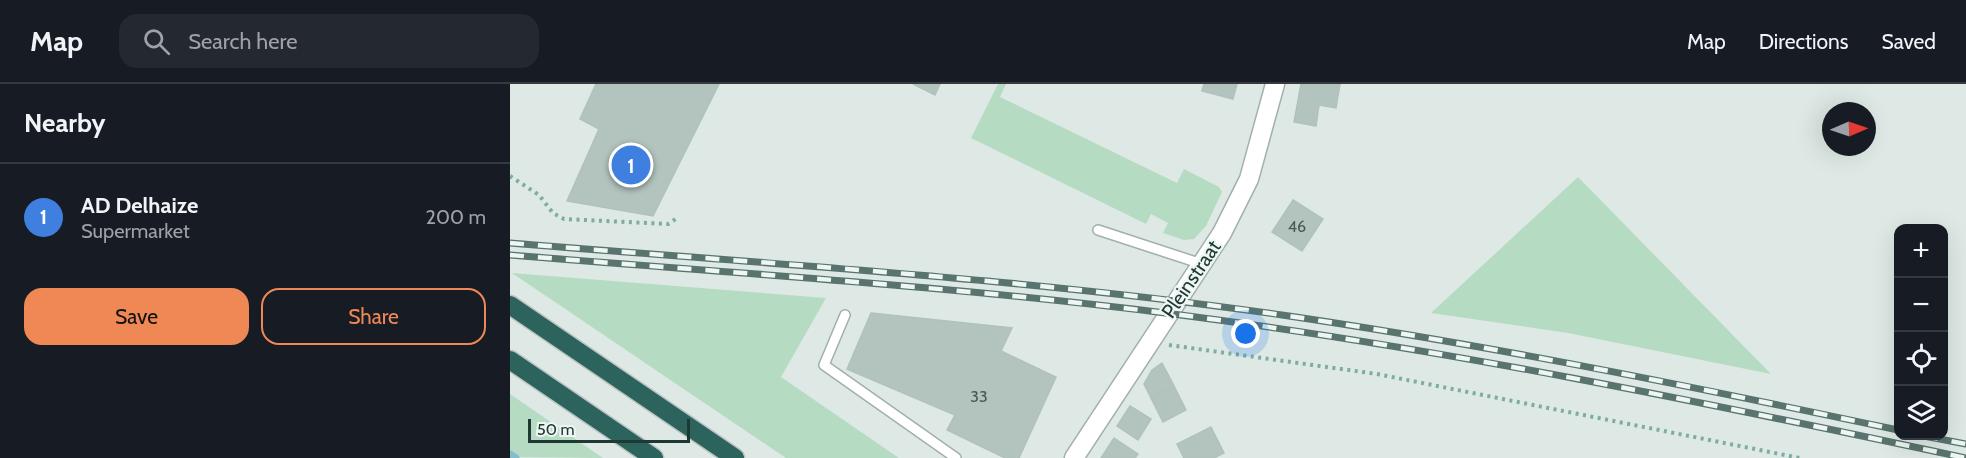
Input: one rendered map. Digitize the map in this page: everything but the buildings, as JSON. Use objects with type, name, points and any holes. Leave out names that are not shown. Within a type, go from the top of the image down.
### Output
[{"type":"highway","points":[[510,305],[735,458]]},
{"type":"highway","points":[[510,360],[654,458]]},
{"type":"street","name":"Pleinstraat","points":[[1074,458],[1148,342],[1222,233],[1249,180],[1275,84]]},
{"type":"lane","points":[[1098,230],[1202,264]]},
{"type":"lane","points":[[845,315],[824,365],[957,458]]},
{"type":"path","points":[[510,176],[539,195],[553,213],[564,219],[668,224],[678,218]]},
{"type":"path","points":[[1148,342],[1377,374],[1800,458]]},
{"type":"green space","points":[[998,84],[1006,84],[1000,97],[1177,183],[1184,169],[1219,187],[1222,192],[1206,226],[1194,239],[1184,240],[1163,233],[1168,223],[1151,214],[1146,224],[971,138]]},
{"type":"green space","points":[[1578,177],[1771,374],[1568,333],[1431,313]]},
{"type":"green space","points":[[512,273],[826,298],[781,377],[899,458],[786,458]]},
{"type":"green space","points":[[510,394],[603,458],[510,457]]},
{"type":"waterway","points":[[510,454],[516,458]]},
{"type":"railway","points":[[510,243],[993,281],[1186,302],[1360,327],[1514,353],[1894,429]]},
{"type":"railway","points":[[510,255],[842,281],[1173,314],[1472,360],[1769,417],[1966,458]]},
{"type":"railway","points":[[1945,440],[1966,444]]},
{"type":"place","name":"AD Delhaize","points":[[631,165]]}]
